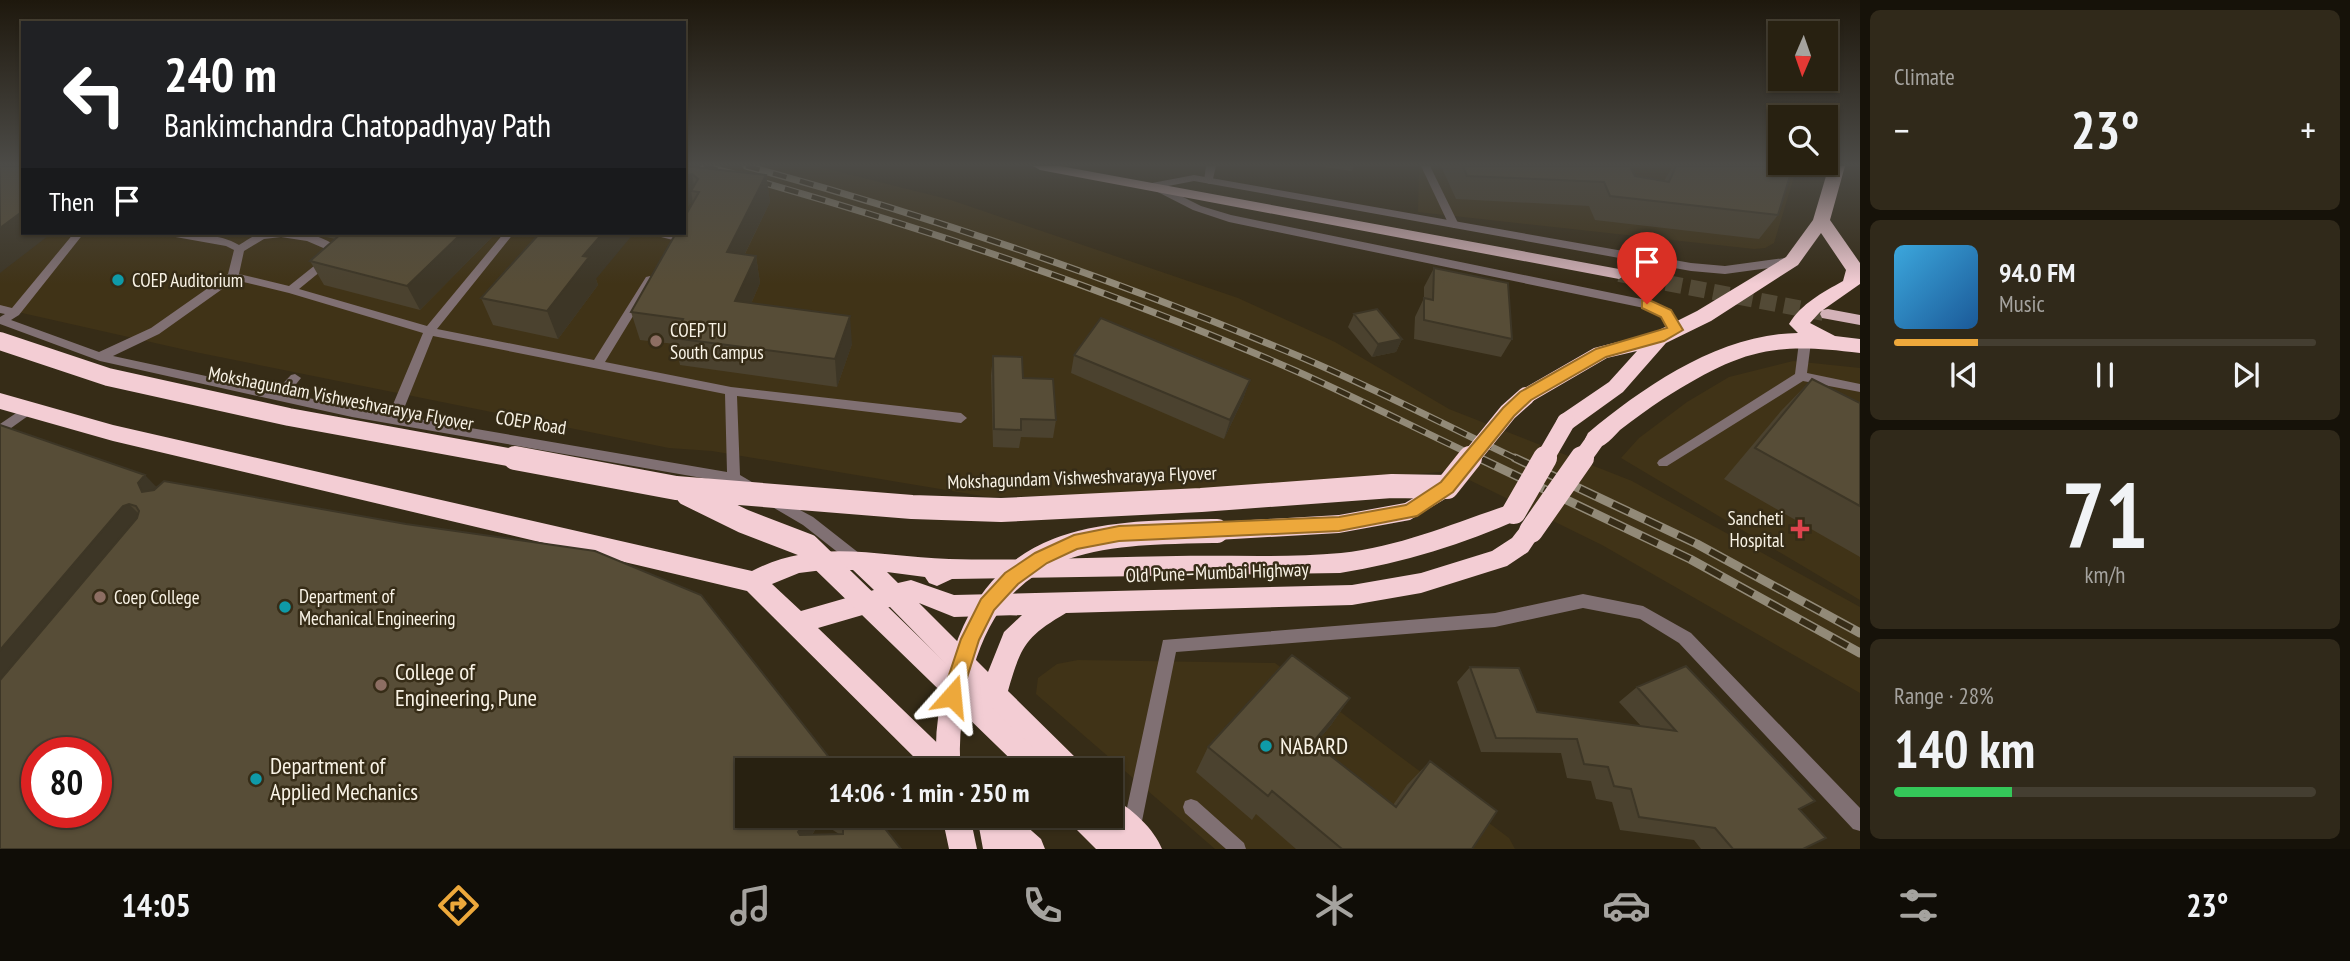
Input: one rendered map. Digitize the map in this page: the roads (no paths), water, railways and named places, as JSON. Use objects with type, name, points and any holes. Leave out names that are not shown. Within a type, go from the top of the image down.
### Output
[{"type":"highway","points":[[947,758],[952,696],[970,639],[987,604],[1011,578],[1041,558],[1074,543],[1119,533],[1339,524],[1410,511],[1447,487],[1508,412],[1526,396],[1601,353],[1668,334],[1704,316],[1791,261],[1821,220],[1825,206]]},
{"type":"highway","points":[[1821,220],[1857,274],[1851,284],[1813,307],[1799,324],[1811,334],[1839,343]]},
{"type":"highway","points":[[754,582],[768,573],[796,563],[831,560],[948,569],[1340,563],[1400,554],[1468,532],[1514,512],[1566,422],[1616,387],[1668,334]]},
{"type":"highway","name":"Mokshagundam Vishweshvarayya Flyover","points":[[0,341],[108,377],[289,417],[676,488],[912,508],[1001,510],[1201,500],[1392,486],[1447,487]]},
{"type":"highway","name":"Old Pune–Mumbai Highway","points":[[901,593],[954,606],[1352,595],[1421,583],[1499,559],[1520,545],[1597,439],[1625,413],[1721,357],[1765,342],[1805,342]]},
{"type":"highway","points":[[1805,342],[1860,346]]},
{"type":"highway","points":[[0,401],[113,433],[754,582],[935,758]]},
{"type":"highway","name":"Mokshagundam Vishweshvarayya Flyover","points":[[676,488],[743,521],[808,546],[1027,758]]},
{"type":"highway","points":[[860,561],[901,593],[994,695],[1057,758]]},
{"type":"highway","points":[[795,624],[901,593],[948,569]]},
{"type":"highway","points":[[994,695],[1009,643],[1035,618],[1064,602]]},
{"type":"highway","points":[[959,828],[963,849]]},
{"type":"highway","points":[[994,828],[997,849]]},
{"type":"highway","points":[[1006,828],[1031,849]]},
{"type":"main road","points":[[1256,206],[1619,274]]},
{"type":"main road","points":[[1828,314],[1860,320]]},
{"type":"street","points":[[1192,206],[1229,218],[1647,304],[1666,314],[1668,334]]},
{"type":"street","points":[[1346,206],[1691,267],[1725,270],[1791,261]]},
{"type":"street","points":[[1126,835],[1169,645],[1496,620],[1583,601],[1643,613],[1685,638],[1860,822]]},
{"type":"lane","points":[[1444,206],[1454,225]]},
{"type":"lane","points":[[0,309],[15,312],[77,235]]},
{"type":"lane","points":[[182,235],[229,243],[239,249]]},
{"type":"lane","points":[[100,357],[155,331],[233,276],[239,249],[262,236],[270,235]]},
{"type":"lane","points":[[285,235],[324,242],[334,249],[328,260],[291,290]]},
{"type":"lane","points":[[393,420],[429,331],[507,235]]},
{"type":"lane","points":[[670,249],[678,235]]},
{"type":"lane","points":[[598,363],[655,272]]},
{"type":"lane","points":[[233,276],[291,290],[429,331],[731,391],[961,418]]},
{"type":"lane","name":"COEP Road","points":[[15,312],[2,321],[100,357],[393,420],[561,446],[734,478],[808,521],[860,561]]},
{"type":"lane","points":[[1801,376],[1805,342]]},
{"type":"lane","points":[[1663,463],[1801,376],[1860,388]]},
{"type":"lane","points":[[279,395],[295,378]]},
{"type":"lane","points":[[731,391],[734,478]]},
{"type":"lane","points":[[0,431],[28,410]]},
{"type":"lane","points":[[1191,807],[1238,849]]},
{"type":"tunnel","points":[[1619,274],[1824,313]]},
{"type":"railway","points":[[842,206],[1004,258],[1151,311],[1296,371],[1483,460]]},
{"type":"railway","points":[[882,206],[1097,277],[1235,330],[1330,370],[1519,460]]},
{"type":"railway","points":[[1479,458],[1690,559],[1860,653]]},
{"type":"railway","points":[[1515,458],[1697,544],[1860,633]]},
{"type":"place","name":"COEP Auditorium","points":[[118,280]]},
{"type":"place","name":"COEP TU South Campus","points":[[656,341]]},
{"type":"place","name":"Sancheti Hospital","points":[[1800,529]]},
{"type":"place","name":"Coep College","points":[[100,597]]},
{"type":"place","name":"Department of Mechanical Engineering","points":[[285,607]]},
{"type":"place","name":"College of Engineering, Pune","points":[[381,685]]},
{"type":"place","name":"NABARD","points":[[1266,746]]},
{"type":"place","name":"Department of Applied Mechanics","points":[[256,779]]}]
